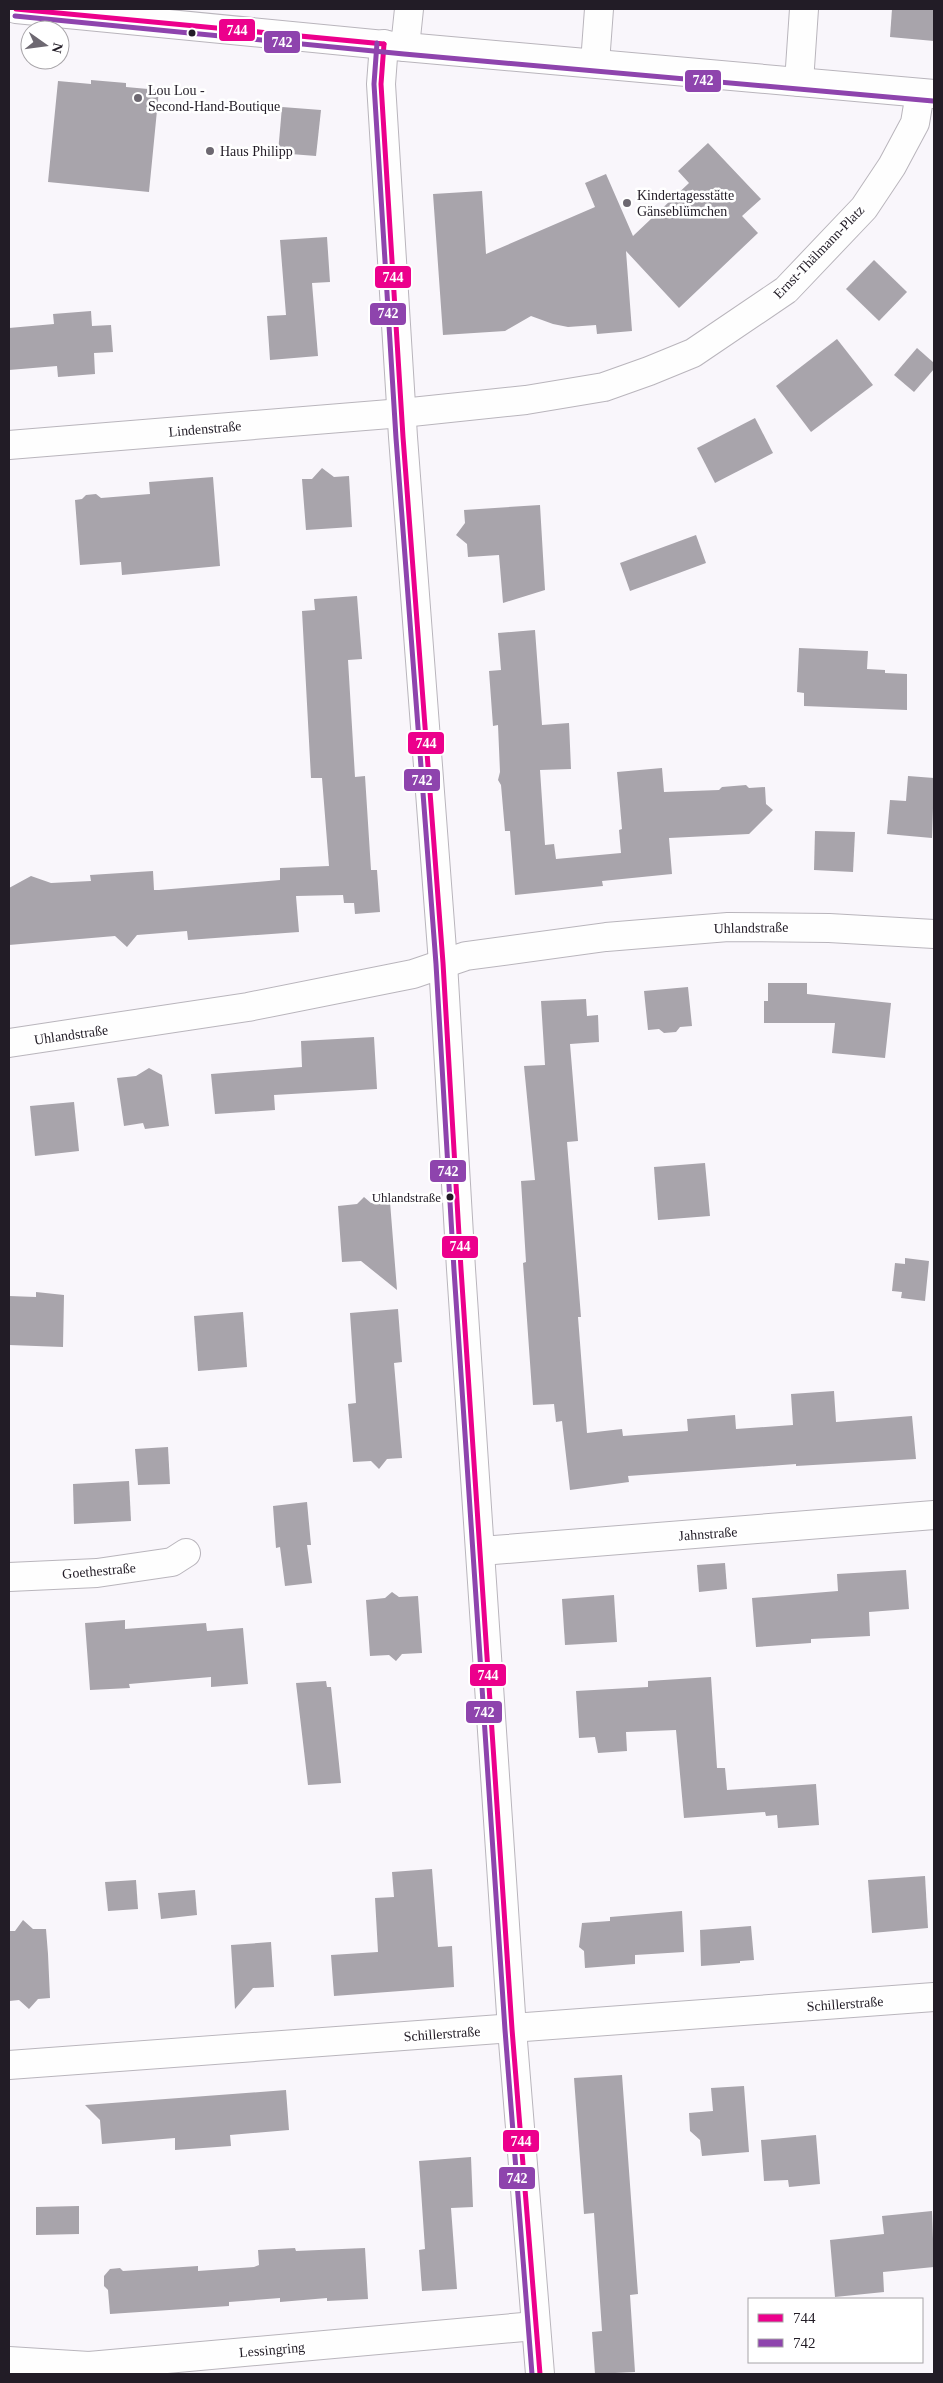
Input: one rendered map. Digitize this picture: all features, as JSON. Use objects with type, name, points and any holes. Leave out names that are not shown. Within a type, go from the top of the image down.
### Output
[{"type":"street","points":[[16,9],[927,94]]},
{"type":"street","points":[[595,64],[599,9]]},
{"type":"street","points":[[799,82],[804,9]]},
{"type":"street","points":[[408,12],[394,45],[381,84],[402,414],[443,963],[461,1269],[482,1551],[512,2029],[540,2374]]},
{"type":"street","name":"Ernst-Thälmann-Platz","points":[[402,414],[526,400],[577,386],[604,387],[694,353],[783,293],[864,208],[892,166],[915,123],[927,94]]},
{"type":"street","name":"Lindenstraße","points":[[9,445],[402,414]]},
{"type":"street","name":"Uhlandstraße","points":[[9,1043],[248,1008],[413,974],[466,956],[606,937],[728,927],[829,928],[934,934]]},
{"type":"street","name":"Jahnstraße","points":[[482,1551],[934,1516]]},
{"type":"street","name":"Goethestraße","points":[[9,1577],[97,1573],[172,1562],[186,1553]]},
{"type":"street","name":"Schillerstraße","points":[[9,2066],[934,1997]]},
{"type":"street","name":"Lessingring","points":[[9,2361],[89,2366],[535,2326]]},
{"type":"building","points":[[892,9],[934,9],[934,41],[890,37]]},
{"type":"building","points":[[91,80],[126,83],[126,87],[159,90],[149,192],[48,182],[58,81],[91,84]]},
{"type":"building","points":[[282,107],[321,110],[316,156],[278,153]]},
{"type":"building","name":"Kindertagesstätte Gänseblümchen","points":[[708,143],[761,199],[742,216],[758,233],[679,308],[626,251],[632,331],[597,334],[596,325],[568,327],[531,316],[505,331],[443,335],[433,194],[482,191],[486,254],[595,207],[585,183],[606,174],[633,236],[689,183],[678,171]]},
{"type":"building","points":[[327,237],[330,282],[312,283],[318,356],[270,360],[267,316],[286,315],[280,240]]},
{"type":"building","points":[[874,260],[907,292],[879,321],[846,289]]},
{"type":"building","points":[[91,311],[92,326],[111,325],[113,352],[94,353],[95,374],[58,377],[57,366],[9,370],[9,328],[54,324],[53,314]]},
{"type":"building","points":[[837,339],[873,385],[811,432],[776,386]]},
{"type":"building","points":[[917,348],[934,363],[934,369],[914,392],[894,375]]},
{"type":"building","points":[[755,418],[773,453],[715,483],[697,448]]},
{"type":"building","points":[[322,468],[334,477],[349,476],[352,527],[306,530],[302,479],[312,479]]},
{"type":"building","points":[[213,477],[220,566],[122,575],[121,562],[80,565],[75,500],[82,499],[86,495],[96,494],[101,498],[150,494],[149,482]]},
{"type":"building","points":[[540,505],[545,590],[503,603],[499,555],[468,557],[467,544],[456,535],[465,523],[464,510]]},
{"type":"building","points":[[696,535],[706,563],[630,591],[620,563]]},
{"type":"building","points":[[357,596],[362,659],[348,660],[355,777],[365,776],[371,870],[377,870],[380,912],[355,914],[354,903],[344,903],[343,895],[296,896],[299,932],[188,940],[187,931],[137,935],[127,947],[115,936],[9,945],[9,888],[31,876],[51,883],[91,881],[90,875],[153,871],[154,890],[159,890],[280,880],[280,868],[329,866],[322,778],[311,778],[302,611],[315,610],[314,599]]},
{"type":"building","points":[[535,630],[542,725],[569,723],[571,769],[540,770],[545,845],[554,844],[556,859],[621,853],[619,830],[622,829],[617,772],[662,768],[664,792],[719,790],[722,787],[746,785],[749,788],[765,787],[766,804],[773,810],[749,834],[669,838],[672,874],[602,881],[603,886],[515,895],[510,831],[505,831],[501,785],[498,780],[500,772],[498,725],[493,726],[489,671],[501,670],[498,633]]},
{"type":"building","points":[[799,648],[868,651],[867,669],[885,670],[885,673],[907,674],[907,710],[804,706],[804,693],[797,692]]},
{"type":"building","points":[[908,776],[934,778],[932,838],[887,834],[890,800],[906,801]]},
{"type":"building","points":[[815,831],[855,832],[853,872],[814,870]]},
{"type":"building","points":[[768,983],[807,983],[807,994],[891,1003],[885,1058],[832,1053],[835,1023],[764,1023],[764,1001],[768,1001]]},
{"type":"building","points":[[688,987],[692,1026],[680,1027],[676,1032],[664,1033],[659,1029],[648,1030],[644,991]]},
{"type":"building","points":[[586,999],[587,1016],[598,1015],[599,1042],[570,1044],[578,1141],[567,1142],[581,1317],[578,1317],[587,1433],[622,1429],[623,1436],[688,1431],[687,1419],[735,1415],[736,1429],[793,1425],[791,1394],[834,1391],[836,1422],[912,1416],[916,1459],[796,1466],[796,1464],[628,1476],[629,1482],[570,1490],[562,1421],[556,1422],[554,1404],[533,1405],[523,1263],[526,1262],[521,1181],[535,1180],[524,1066],[545,1065],[541,1001]]},
{"type":"building","points":[[374,1037],[377,1089],[274,1095],[275,1110],[215,1114],[211,1074],[302,1067],[301,1041]]},
{"type":"building","points":[[149,1068],[162,1075],[169,1126],[145,1129],[143,1123],[124,1126],[117,1078],[136,1076]]},
{"type":"building","points":[[74,1102],[79,1151],[35,1156],[30,1106]]},
{"type":"building","points":[[705,1163],[710,1216],[658,1220],[654,1167]]},
{"type":"building","points":[[364,1197],[371,1203],[390,1202],[397,1290],[361,1261],[342,1262],[338,1206],[357,1204]]},
{"type":"building","points":[[905,1258],[929,1261],[925,1301],[901,1298],[902,1292],[892,1291],[895,1263],[905,1264]]},
{"type":"building","points":[[36,1292],[64,1295],[63,1347],[9,1345],[9,1296],[36,1297]]},
{"type":"building","points":[[398,1309],[402,1362],[394,1363],[402,1458],[387,1459],[379,1469],[371,1461],[353,1462],[348,1404],[356,1403],[350,1313]]},
{"type":"building","points":[[243,1312],[247,1367],[198,1371],[194,1316]]},
{"type":"building","points":[[168,1447],[170,1484],[138,1485],[135,1449]]},
{"type":"building","points":[[129,1481],[131,1521],[74,1524],[73,1484]]},
{"type":"building","points":[[307,1502],[311,1545],[307,1545],[312,1583],[285,1586],[280,1547],[276,1548],[273,1506]]},
{"type":"building","points":[[725,1563],[727,1589],[699,1592],[697,1565]]},
{"type":"building","points":[[906,1570],[909,1609],[869,1612],[870,1636],[811,1639],[811,1643],[756,1647],[752,1598],[838,1591],[837,1574]]},
{"type":"building","points":[[392,1592],[399,1597],[418,1596],[422,1653],[402,1654],[396,1661],[389,1655],[370,1656],[366,1600],[385,1598]]},
{"type":"building","points":[[614,1595],[617,1642],[565,1645],[562,1599]]},
{"type":"building","points":[[125,1620],[125,1629],[206,1623],[207,1631],[243,1628],[248,1684],[211,1687],[211,1677],[129,1684],[130,1688],[90,1690],[85,1623]]},
{"type":"building","points":[[711,1677],[717,1768],[725,1768],[727,1790],[816,1784],[819,1825],[778,1828],[777,1815],[766,1816],[765,1812],[684,1818],[676,1730],[626,1732],[627,1751],[598,1753],[595,1737],[579,1738],[576,1691],[648,1687],[648,1681]]},
{"type":"building","points":[[326,1681],[327,1687],[331,1687],[341,1783],[308,1785],[296,1683]]},
{"type":"building","points":[[432,1869],[438,1947],[452,1946],[454,1987],[334,1996],[331,1955],[378,1952],[375,1898],[394,1897],[392,1872]]},
{"type":"building","points":[[925,1876],[928,1928],[872,1933],[868,1880]]},
{"type":"building","points":[[136,1880],[138,1909],[108,1911],[105,1882]]},
{"type":"building","points":[[195,1890],[197,1915],[161,1919],[158,1893]]},
{"type":"building","points":[[682,1911],[684,1952],[635,1955],[635,1964],[585,1968],[584,1951],[579,1947],[582,1923],[610,1921],[610,1917]]},
{"type":"building","points":[[23,1920],[33,1929],[46,1929],[48,1954],[50,1998],[38,1999],[29,2009],[19,2000],[9,2001],[9,1931],[15,1931]]},
{"type":"building","points":[[751,1926],[754,1960],[701,1966],[700,1930]]},
{"type":"building","points":[[271,1942],[274,1987],[253,1988],[235,2009],[231,1945]]},
{"type":"building","points":[[622,2075],[638,2294],[630,2295],[635,2372],[595,2374],[592,2332],[602,2331],[594,2213],[584,2214],[574,2078]]},
{"type":"building","points":[[744,2086],[749,2152],[702,2156],[700,2140],[690,2131],[689,2113],[713,2111],[711,2088]]},
{"type":"building","points":[[286,2090],[289,2130],[230,2135],[231,2146],[175,2150],[175,2138],[102,2144],[100,2120],[85,2105]]},
{"type":"building","points":[[816,2135],[820,2184],[789,2187],[788,2180],[764,2181],[761,2140]]},
{"type":"building","points":[[471,2157],[473,2207],[451,2208],[457,2289],[422,2291],[419,2250],[425,2249],[419,2161]]},
{"type":"building","points":[[79,2206],[79,2234],[36,2235],[36,2207]]},
{"type":"building","points":[[932,2211],[934,2267],[883,2272],[884,2292],[835,2297],[830,2240],[884,2234],[882,2216]]},
{"type":"building","points":[[295,2248],[296,2251],[365,2248],[368,2299],[327,2301],[327,2298],[280,2302],[280,2298],[229,2302],[229,2306],[110,2314],[108,2290],[104,2286],[104,2276],[110,2269],[120,2268],[123,2271],[198,2266],[198,2271],[254,2267],[259,2265],[258,2250]]},
{"type":"transit line","name":"744","points":[[16,9],[384,44]]},
{"type":"transit line","name":"742","points":[[15,16],[404,54],[933,101]]},
{"type":"transit line","name":"742","points":[[377,43],[374,84],[396,438],[436,964],[454,1270],[505,2030],[532,2374]]},
{"type":"transit line","name":"744","points":[[384,44],[381,84],[403,437],[443,963],[461,1269],[512,2029],[540,2374]]},
{"type":"place","name":"Lou Lou - Second-Hand-Boutique","points":[[138,98]]},
{"type":"place","name":"Haus Philipp","points":[[210,151]]},
{"type":"place","name":"Kindertagesstätte Gänseblümchen","points":[[627,203]]},
{"type":"place","name":"Uhlandstraße","points":[[450,1197]]}]
